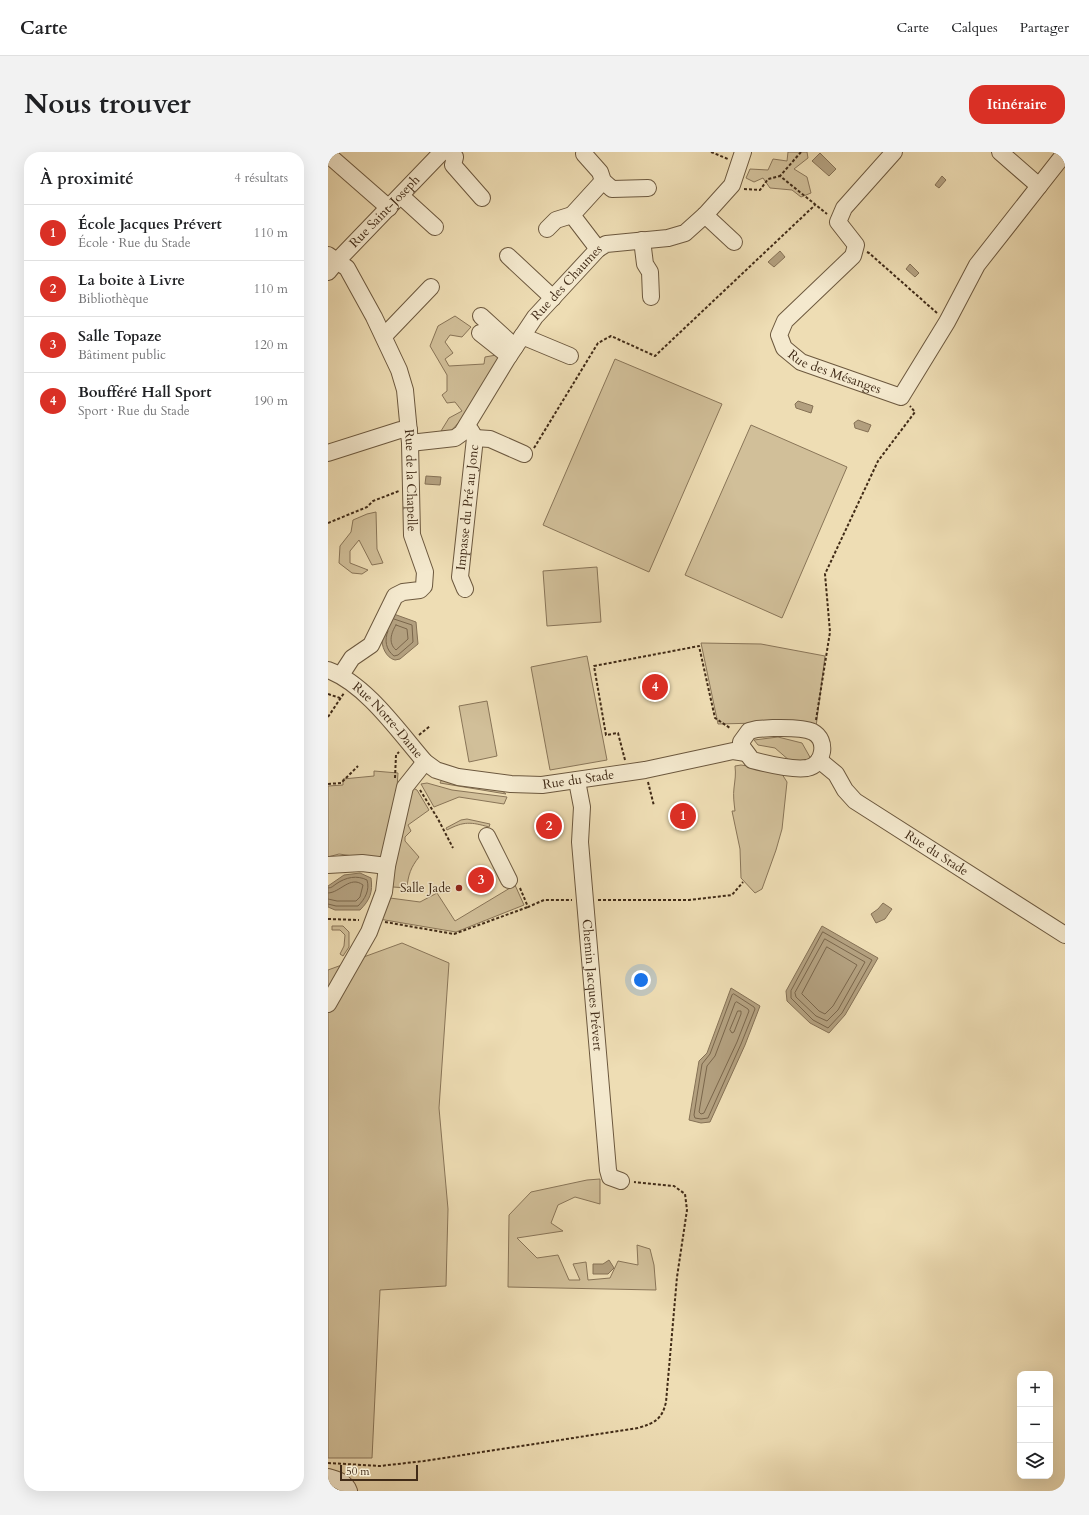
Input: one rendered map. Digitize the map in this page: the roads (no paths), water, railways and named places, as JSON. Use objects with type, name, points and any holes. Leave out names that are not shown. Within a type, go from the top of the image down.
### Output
[{"type":"street","name":"Rue des Mésanges","points":[[894,152],[844,208],[838,222],[856,245],[853,256],[785,321],[779,335],[784,348],[801,362],[901,396],[947,322],[978,265],[1039,186]]},
{"type":"street","points":[[1000,152],[1039,186],[1065,153]]},
{"type":"street","points":[[439,153],[455,157],[453,165],[482,198]]},
{"type":"street","name":"Rue Saint-Joseph","points":[[331,263],[395,202],[439,153]]},
{"type":"street","points":[[584,154],[600,172],[603,181],[612,189],[648,188]]},
{"type":"street","name":"Rue des Chaumes","points":[[328,454],[400,430],[409,436],[455,438],[462,434],[471,432],[516,347],[535,317],[598,249],[606,244],[668,238],[685,233],[705,216],[732,185],[741,158]]},
{"type":"street","points":[[333,159],[395,202],[435,227]]},
{"type":"street","points":[[363,180],[376,191],[382,189],[395,202]]},
{"type":"street","points":[[547,229],[556,220],[572,215],[603,181]]},
{"type":"street","points":[[572,215],[598,249]]},
{"type":"street","points":[[705,216],[734,242]]},
{"type":"street","points":[[642,240],[645,264],[650,272],[647,302]]},
{"type":"street","points":[[508,256],[553,298]]},
{"type":"street","name":"Rue de la Chapelle","points":[[331,263],[347,268],[384,336],[399,370],[405,390],[409,436],[412,490],[412,535],[425,572],[424,586],[420,590],[403,592],[395,596],[371,645],[352,658],[340,676]]},
{"type":"street","points":[[384,336],[431,287]]},
{"type":"street","points":[[481,316],[516,347]]},
{"type":"street","points":[[480,333],[516,347],[570,356]]},
{"type":"street","points":[[471,432],[524,454]]},
{"type":"street","name":"Impasse du Pré au Jonc","points":[[464,590],[460,577],[471,432]]},
{"type":"street","name":"Rue Notre-Dame","points":[[340,676],[373,701],[425,762]]},
{"type":"street","points":[[786,728],[812,732],[819,737],[822,744],[822,752],[819,760],[809,767],[800,768],[752,760],[740,749],[749,731],[757,729],[786,728]]},
{"type":"street","name":"Rue du Stade","points":[[425,762],[436,770],[458,777],[511,784],[542,785],[645,770],[740,749]]},
{"type":"street","name":"Rue du Stade","points":[[819,760],[836,774],[845,790],[855,801],[1065,935]]},
{"type":"street","points":[[328,1004],[369,932],[384,892],[387,866],[398,811],[401,782],[425,762]]},
{"type":"street","name":"Chemin Jacques Prévert","points":[[577,781],[582,807],[580,842],[608,1170],[610,1177],[621,1181]]},
{"type":"street","points":[[487,836],[509,880]]},
{"type":"street","points":[[328,865],[362,863],[387,866]]},
{"type":"street","points":[[328,1477],[341,1481],[349,1488],[350,1491]]},
{"type":"water","points":[[820,153],[836,169],[829,176],[812,161]]},
{"type":"water","points":[[942,176],[946,180],[939,188],[935,185]]},
{"type":"water","points":[[780,251],[785,257],[774,267],[768,262]]},
{"type":"water","points":[[910,264],[919,273],[915,277],[906,269]]},
{"type":"water","points":[[798,401],[813,406],[811,413],[796,408],[795,404]]},
{"type":"water","points":[[858,420],[871,425],[868,432],[855,428],[854,423]]},
{"type":"water","points":[[426,476],[441,477],[440,485],[425,484]]},
{"type":"water","points":[[391,613],[416,622],[418,644],[400,659],[395,660],[389,657],[383,648],[382,640],[385,625]]},
{"type":"water","points":[[360,873],[371,878],[372,888],[366,903],[360,910],[335,910],[328,907],[328,886],[344,875]]},
{"type":"water","points":[[883,903],[892,909],[885,919],[876,923],[871,914]]},
{"type":"water","points":[[822,926],[878,958],[845,1015],[829,1033],[810,1023],[787,1001],[786,991]]},
{"type":"water","points":[[731,988],[760,1006],[745,1045],[710,1122],[701,1123],[689,1120],[699,1061],[707,1053]]},
{"type":"water","points":[[609,1260],[614,1268],[608,1274],[593,1274],[593,1264],[603,1264]]},
{"type":"place","name":"Boufféré Hall Sport","points":[[655,687]]},
{"type":"place","name":"École Jacques Prévert","points":[[683,816]]},
{"type":"place","name":"La boite à Livre","points":[[549,826]]},
{"type":"place","name":"Salle Topaze","points":[[481,880]]},
{"type":"place","name":"Salle Jade","points":[[459,888]]}]
